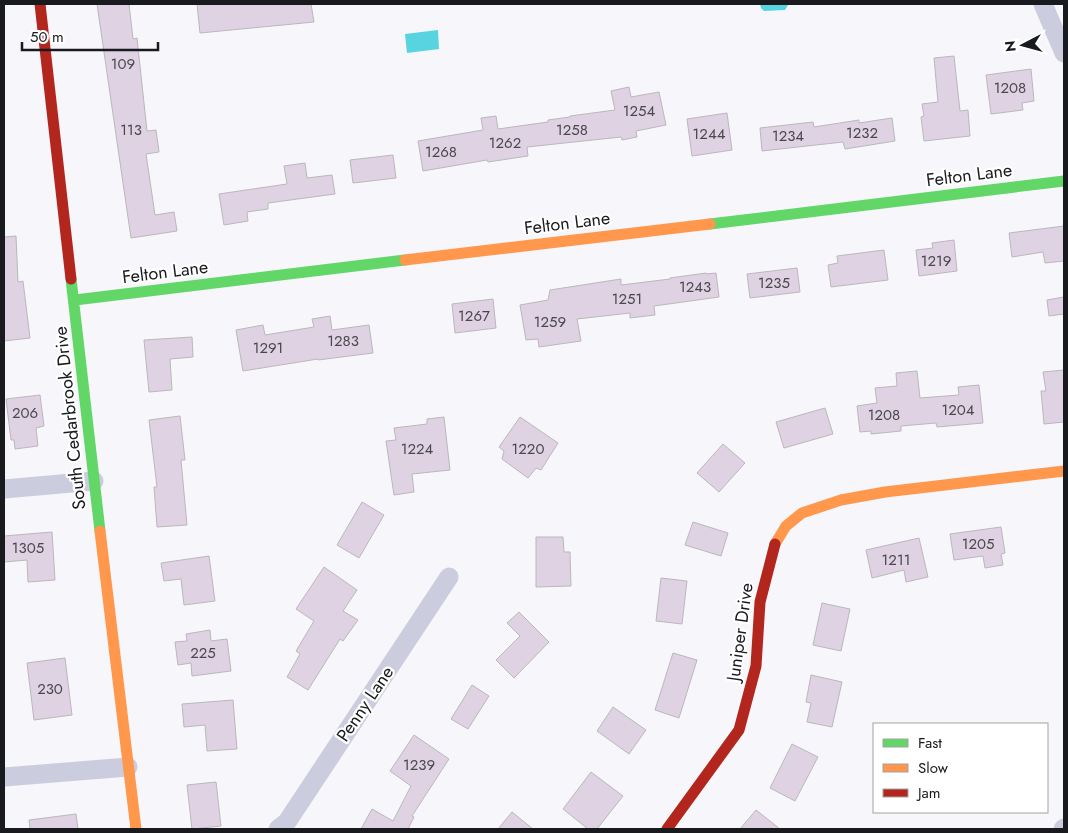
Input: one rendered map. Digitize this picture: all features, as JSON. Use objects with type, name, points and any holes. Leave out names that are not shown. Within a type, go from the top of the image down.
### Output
[{"type":"street","name":"South Cedarbrook Drive","points":[[40,4],[136,829]]},
{"type":"street","points":[[1044,4],[1064,53]]},
{"type":"street","name":"Felton Lane","points":[[75,300],[1064,181]]},
{"type":"street","name":"Juniper Drive","points":[[667,829],[739,730],[756,666],[760,602],[775,543],[786,526],[802,513],[841,500],[885,492],[1064,471]]},
{"type":"street","points":[[4,489],[94,481]]},
{"type":"street","name":"Penny Lane","points":[[278,829],[286,822],[449,577]]},
{"type":"street","points":[[4,777],[128,767]]},
{"type":"water","points":[[760,4],[790,5],[785,10],[764,11]]},
{"type":"water","points":[[438,30],[439,49],[407,53],[405,34]]},
{"type":"building","points":[[97,4],[129,4],[133,39],[137,38],[147,131],[156,130],[159,152],[146,154],[155,215],[174,212],[177,231],[131,238]]},
{"type":"building","points":[[197,4],[311,4],[314,22],[200,33]]},
{"type":"building","points":[[954,56],[960,111],[968,110],[970,136],[924,141],[921,117],[924,116],[922,104],[938,102],[934,58]]},
{"type":"building","points":[[1031,69],[1034,101],[1022,103],[1023,110],[991,114],[986,75]]},
{"type":"building","points":[[629,87],[631,97],[659,92],[666,125],[636,131],[637,137],[622,140],[621,137],[527,147],[528,156],[488,162],[487,160],[423,171],[418,141],[483,130],[481,118],[496,116],[498,129],[615,110],[611,91]]},
{"type":"building","points":[[727,113],[732,150],[692,156],[687,119]]},
{"type":"building","points":[[892,118],[895,141],[845,149],[843,142],[762,151],[760,128],[813,122],[814,127],[859,120],[859,123]]},
{"type":"building","points":[[393,155],[396,178],[353,183],[350,160]]},
{"type":"building","points":[[305,163],[307,178],[332,175],[335,194],[268,203],[268,209],[247,212],[248,221],[224,225],[219,194],[287,184],[284,166]]},
{"type":"building","points":[[1064,226],[1064,261],[1045,263],[1043,252],[1012,257],[1009,233]]},
{"type":"building","points":[[16,236],[18,282],[23,281],[30,338],[4,341],[4,237]]},
{"type":"building","points":[[954,240],[957,271],[919,276],[916,250],[933,248],[932,243]]},
{"type":"building","points":[[884,250],[888,280],[831,287],[828,265],[838,263],[837,256]]},
{"type":"building","points":[[797,268],[800,292],[750,298],[747,274]]},
{"type":"building","points":[[716,273],[719,297],[654,306],[655,315],[630,318],[630,313],[577,319],[581,341],[539,347],[538,339],[526,340],[520,305],[548,300],[550,290],[621,279],[621,285]]},
{"type":"building","points":[[1064,297],[1064,314],[1049,316],[1047,300]]},
{"type":"building","points":[[493,299],[496,328],[455,333],[452,304]]},
{"type":"building","points":[[330,316],[332,330],[369,325],[373,353],[318,359],[243,371],[236,330],[263,325],[265,335],[314,327],[312,319]]},
{"type":"building","points":[[192,337],[193,357],[170,359],[172,390],[149,392],[144,340]]},
{"type":"building","points":[[1064,370],[1064,422],[1044,424],[1041,391],[1046,391],[1043,372]]},
{"type":"building","points":[[917,371],[920,398],[959,395],[958,387],[979,385],[983,423],[937,427],[936,423],[901,426],[901,431],[871,434],[871,431],[860,432],[857,406],[877,403],[875,388],[897,386],[896,373]]},
{"type":"building","points":[[40,395],[44,426],[36,428],[38,446],[15,449],[14,440],[11,440],[6,399]]},
{"type":"building","points":[[825,408],[833,434],[784,448],[776,422]]},
{"type":"building","points":[[180,416],[185,460],[181,460],[187,525],[157,527],[154,487],[157,487],[149,420]]},
{"type":"building","points":[[444,417],[450,470],[412,474],[414,492],[394,495],[386,441],[396,440],[394,428],[427,424],[427,419]]},
{"type":"building","points":[[520,417],[558,443],[541,470],[536,468],[528,478],[502,459],[504,451],[499,447]]},
{"type":"building","points":[[723,444],[745,463],[719,492],[697,473]]},
{"type":"building","points":[[362,502],[384,515],[359,558],[337,545]]},
{"type":"building","points":[[693,522],[728,533],[721,556],[685,545]]},
{"type":"building","points":[[1001,527],[1005,553],[1001,554],[1003,565],[985,568],[983,556],[954,560],[950,534]]},
{"type":"building","points":[[52,532],[55,580],[28,582],[27,560],[4,562],[4,536]]},
{"type":"building","points":[[536,537],[563,537],[564,552],[570,552],[571,586],[536,587]]},
{"type":"building","points":[[919,538],[928,577],[906,582],[904,570],[872,578],[866,550]]},
{"type":"building","points":[[209,556],[215,601],[184,605],[181,579],[164,581],[161,563]]},
{"type":"building","points":[[324,567],[357,590],[343,611],[358,620],[343,641],[340,639],[308,690],[287,677],[300,654],[296,651],[314,621],[296,609]]},
{"type":"building","points":[[661,578],[687,581],[682,624],[656,621]]},
{"type":"building","points":[[822,603],[850,609],[841,651],[813,645]]},
{"type":"building","points":[[519,612],[549,642],[514,678],[496,660],[520,636],[507,623]]},
{"type":"building","points":[[210,630],[211,641],[227,639],[231,671],[192,676],[191,663],[178,665],[175,642],[187,641],[186,634]]},
{"type":"building","points":[[673,653],[697,660],[679,718],[655,710]]},
{"type":"building","points":[[65,658],[72,715],[34,720],[27,663]]},
{"type":"building","points":[[811,675],[842,682],[832,727],[807,722],[811,703],[806,702]]},
{"type":"building","points":[[472,685],[489,696],[468,729],[451,719]]},
{"type":"building","points":[[233,700],[237,749],[207,751],[205,725],[184,727],[182,704]]},
{"type":"building","points":[[613,707],[646,730],[629,754],[597,731]]},
{"type":"building","points":[[414,735],[449,759],[412,816],[414,817],[408,829],[361,829],[372,809],[393,821],[411,786],[390,771]]},
{"type":"building","points":[[792,744],[818,757],[795,801],[770,788]]},
{"type":"building","points":[[591,772],[623,796],[597,829],[588,829],[563,809]]},
{"type":"building","points":[[216,782],[221,826],[192,829],[187,785]]},
{"type":"building","points":[[756,810],[780,829],[740,829]]},
{"type":"building","points":[[512,812],[533,829],[498,829]]},
{"type":"building","points":[[76,814],[78,829],[30,829],[29,820]]},
{"type":"traffic: fast","points":[[710,224],[1064,181]]},
{"type":"traffic: fast","points":[[75,300],[405,260]]},
{"type":"traffic: fast","points":[[71,279],[100,531]]},
{"type":"traffic: slow","points":[[405,260],[710,224]]},
{"type":"traffic: slow","points":[[775,544],[786,526],[802,513],[841,500],[885,492],[1064,471]]},
{"type":"traffic: slow","points":[[100,531],[136,829]]},
{"type":"traffic: jam","points":[[40,4],[71,279]]},
{"type":"traffic: jam","points":[[667,829],[739,730],[756,666],[760,602],[775,544]]}]
